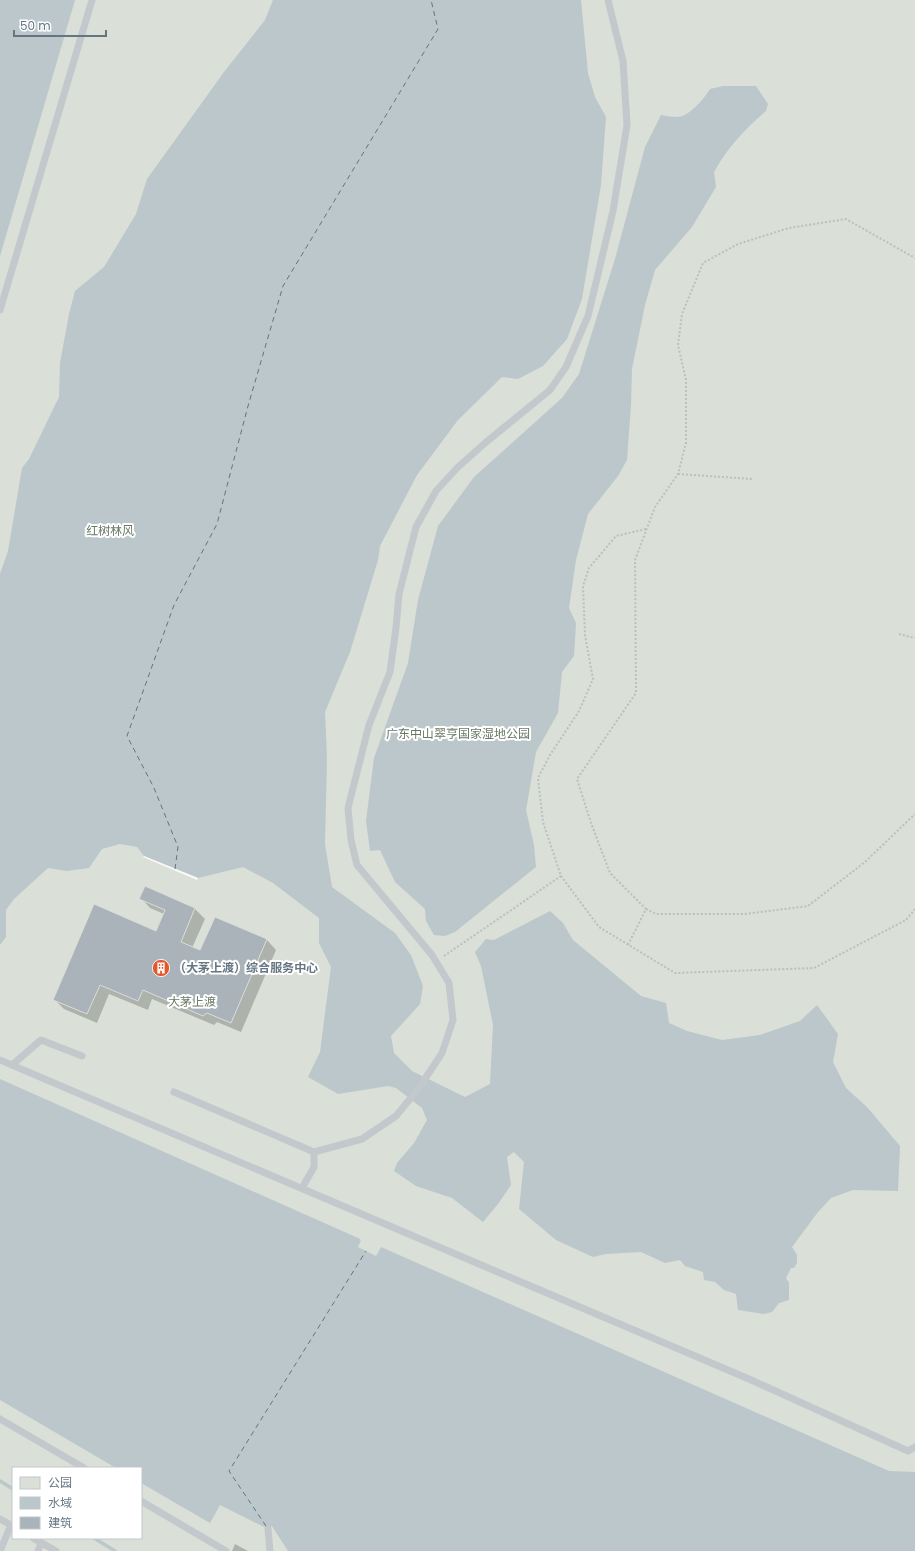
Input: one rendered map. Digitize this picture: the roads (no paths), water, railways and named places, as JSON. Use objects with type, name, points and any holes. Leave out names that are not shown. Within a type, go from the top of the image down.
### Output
[{"type":"lane","points":[[0,310],[92,0]]},
{"type":"lane","points":[[174,1092],[314,1152],[362,1139],[396,1116],[427,1076],[442,1053],[454,1020],[449,983],[436,961],[357,865],[350,840],[348,808],[370,725],[390,672],[399,594],[416,527],[436,491],[457,468],[550,390],[566,367],[588,316],[613,211],[627,124],[623,61],[608,0]]},
{"type":"lane","points":[[12,1065],[41,1040],[82,1056]]},
{"type":"lane","points":[[0,1060],[302,1188],[382,1225],[742,1376],[908,1451],[915,1447]]},
{"type":"lane","points":[[302,1188],[314,1167],[314,1152]]},
{"type":"lane","points":[[0,1419],[82,1467]]},
{"type":"lane","points":[[142,1502],[226,1551]]},
{"type":"lane","points":[[0,1519],[12,1526],[0,1551]]},
{"type":"lane","points":[[268,1529],[270,1551]]},
{"type":"lane","points":[[35,1539],[56,1551]]},
{"type":"lane","points":[[38,1551],[41,1542]]},
{"type":"water","points":[[0,0],[75,0],[0,256]]},
{"type":"water","points":[[273,0],[581,0],[588,73],[595,97],[606,117],[601,185],[582,299],[567,339],[543,366],[518,379],[502,377],[458,420],[417,475],[380,546],[378,560],[350,652],[325,712],[327,758],[325,844],[332,887],[395,933],[411,955],[423,986],[420,1004],[391,1036],[394,1053],[412,1071],[465,1097],[490,1084],[493,1025],[481,966],[475,952],[486,939],[494,940],[550,911],[563,923],[573,940],[641,996],[666,1003],[669,1023],[687,1031],[722,1040],[760,1035],[800,1021],[817,1005],[838,1034],[833,1062],[846,1088],[867,1107],[900,1146],[898,1191],[853,1190],[831,1198],[818,1212],[792,1247],[797,1255],[797,1263],[794,1268],[791,1268],[786,1278],[789,1283],[789,1300],[779,1303],[772,1312],[764,1314],[738,1310],[736,1294],[724,1290],[715,1282],[704,1280],[703,1272],[685,1266],[680,1260],[665,1263],[641,1252],[606,1254],[593,1257],[556,1240],[519,1209],[524,1162],[514,1152],[507,1157],[511,1185],[483,1222],[452,1198],[416,1186],[394,1171],[397,1163],[414,1143],[427,1120],[422,1108],[396,1088],[388,1086],[338,1094],[308,1077],[320,1052],[331,967],[319,943],[319,918],[273,883],[243,867],[198,878],[144,856],[137,847],[120,844],[102,849],[89,868],[67,871],[48,868],[14,899],[6,910],[6,937],[0,945],[0,574],[8,551],[22,468],[29,459],[59,397],[60,363],[75,291],[104,267],[136,214],[147,179],[224,72],[265,20]]},
{"type":"water","points":[[723,86],[756,86],[768,104],[766,111],[744,132],[725,155],[714,172],[716,187],[692,227],[655,270],[645,305],[632,369],[627,460],[618,476],[588,514],[576,560],[569,608],[576,623],[574,656],[562,672],[558,713],[536,752],[526,810],[534,845],[536,867],[455,932],[445,936],[434,935],[426,921],[425,909],[395,882],[380,850],[370,851],[366,821],[374,758],[408,663],[418,600],[438,526],[474,477],[562,398],[579,374],[615,259],[645,147],[661,115],[677,117],[682,116],[691,111],[704,98],[710,89]]},
{"type":"water","points":[[0,1079],[358,1238],[361,1240],[358,1247],[376,1256],[381,1247],[889,1471],[915,1472],[915,1551],[288,1551],[272,1526],[268,1529],[220,1505],[210,1523],[142,1484],[142,1467],[114,1467],[0,1400]]},
{"type":"waterway","points":[[0,1481],[12,1488]]},
{"type":"waterway","points":[[96,1539],[115,1551]]},
{"type":"place","name":"（大茅上渡）综合服务中心","points":[[161,968]]},
{"type":"park label","name":"红树林风","points":[[110,531]]},
{"type":"park label","name":"广东中山翠亨国家湿地公园","points":[[458,734]]},
{"type":"park label","name":"大茅上渡","points":[[192,1002]]}]
